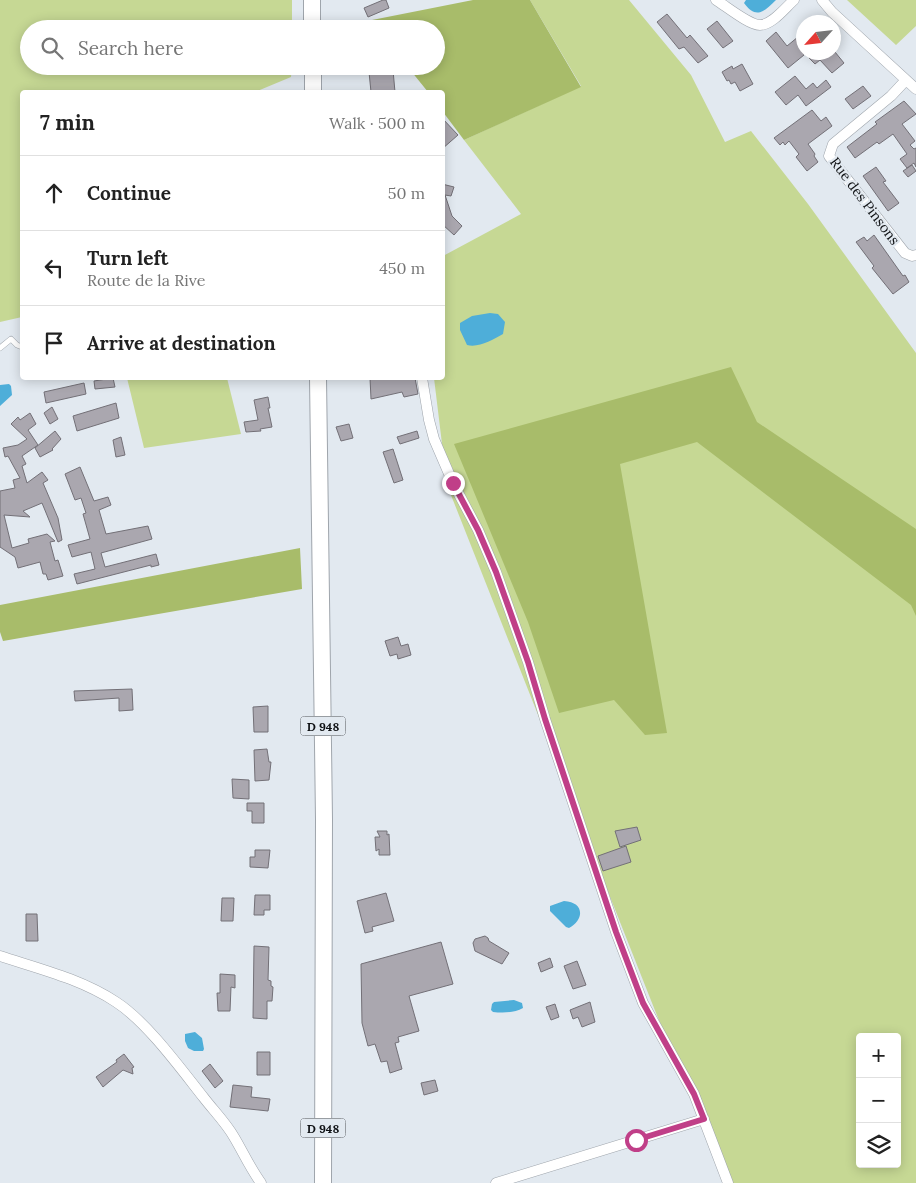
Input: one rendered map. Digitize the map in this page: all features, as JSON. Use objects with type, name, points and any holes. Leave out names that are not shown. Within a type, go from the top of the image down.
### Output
[{"type":"main road","points":[[312,0],[312,20]]},
{"type":"main road","points":[[313,75],[313,90]]},
{"type":"main road","name":"D 948","points":[[318,380],[324,819],[323,1183]]},
{"type":"street","points":[[716,0],[748,21],[759,25],[769,22],[794,0]]},
{"type":"street","points":[[822,0],[832,12],[916,89]]},
{"type":"street","name":"Rue des Pinsons","points":[[906,80],[891,96],[833,144],[829,156],[905,253],[912,256],[916,255]]},
{"type":"street","points":[[422,380],[434,439],[496,572],[528,662],[613,924],[652,1021],[694,1094],[728,1183]]},
{"type":"street","points":[[0,956],[68,977],[96,990],[118,1004],[141,1024],[177,1064],[233,1136],[252,1171],[261,1183]]},
{"type":"street","points":[[496,1183],[704,1119]]},
{"type":"lane","points":[[0,348],[11,339],[20,346]]},
{"type":"green space","points":[[0,0],[292,0],[292,20],[20,20],[20,75],[291,75],[291,77],[260,90],[20,90],[20,317],[0,322]]},
{"type":"green space","points":[[473,0],[530,0],[581,87],[464,140],[445,115],[445,90],[426,90],[414,75],[445,75],[445,20],[372,20]]},
{"type":"green space","points":[[530,0],[629,0],[691,75],[725,142],[751,131],[808,204],[916,353],[916,1183],[727,1183],[656,1013],[447,485],[434,380],[445,380],[445,255],[521,214],[464,140],[581,86]]},
{"type":"green space","points":[[847,0],[916,0],[916,26],[896,45]]},
{"type":"green space","points":[[731,367],[757,422],[916,529],[916,616],[911,605],[697,442],[620,464],[667,733],[645,735],[614,700],[559,713],[528,622],[454,444]]},
{"type":"green space","points":[[127,380],[228,380],[241,434],[144,448]]},
{"type":"green space","points":[[300,548],[302,589],[3,641],[0,632],[0,605]]},
{"type":"water","points":[[746,0],[776,0],[768,8],[756,12],[748,8],[744,3]]},
{"type":"water","points":[[490,313],[498,314],[505,322],[503,334],[481,344],[467,345],[460,330],[460,323],[472,316]]},
{"type":"water","points":[[9,384],[12,395],[0,406],[0,385]]},
{"type":"water","points":[[564,901],[575,904],[580,912],[578,920],[569,928],[550,911],[550,906]]},
{"type":"water","points":[[514,1000],[522,1003],[523,1008],[505,1012],[493,1012],[491,1010],[494,1002]]},
{"type":"water","points":[[195,1032],[202,1038],[203,1051],[194,1051],[188,1048],[185,1041],[185,1034]]},
{"type":"building","points":[[386,0],[389,8],[368,17],[364,8]]},
{"type":"building","points":[[667,14],[687,38],[690,35],[708,56],[698,63],[684,47],[679,49],[657,22]]},
{"type":"building","points":[[717,21],[733,41],[723,48],[707,29]]},
{"type":"building","points":[[776,32],[787,46],[796,39],[796,60],[798,60],[788,68],[766,41]]},
{"type":"building","points":[[841,59],[844,63],[832,73],[820,60]]},
{"type":"building","points":[[811,60],[820,60],[815,64]]},
{"type":"building","points":[[742,64],[753,84],[740,91],[735,82],[731,84],[729,80],[727,81],[722,72],[732,66],[733,69]]},
{"type":"building","points":[[369,75],[393,75],[395,90],[371,90]]},
{"type":"building","points":[[795,76],[806,89],[813,83],[817,88],[826,80],[831,87],[806,106],[798,95],[786,105],[775,92]]},
{"type":"building","points":[[863,86],[871,96],[853,109],[845,99]]},
{"type":"building","points":[[904,101],[916,114],[902,124],[915,141],[910,145],[914,149],[916,148],[916,167],[914,163],[907,168],[900,159],[907,154],[893,134],[879,144],[877,142],[855,158],[847,147],[877,124],[875,122]]},
{"type":"building","points":[[812,110],[821,121],[826,117],[832,126],[808,144],[818,162],[807,171],[796,157],[799,154],[789,141],[785,145],[783,142],[780,145],[774,138]]},
{"type":"building","points":[[445,121],[458,135],[445,146]]},
{"type":"building","points":[[912,165],[916,171],[908,177],[903,171]]},
{"type":"building","points":[[876,167],[886,181],[883,182],[899,203],[888,211],[863,176]]},
{"type":"building","points":[[445,185],[454,187],[451,196],[445,195]]},
{"type":"building","points":[[445,195],[452,216],[462,226],[454,235],[445,227]]},
{"type":"building","points":[[874,235],[909,282],[893,294],[872,268],[874,266],[856,242],[864,237],[867,241]]},
{"type":"building","points":[[113,380],[115,387],[95,389],[94,381]]},
{"type":"building","points":[[370,380],[415,380],[418,394],[404,397],[402,392],[371,399]]},
{"type":"building","points":[[84,383],[86,394],[46,403],[44,392]]},
{"type":"building","points":[[268,397],[272,427],[260,429],[261,431],[246,432],[244,422],[258,420],[254,400]]},
{"type":"building","points":[[116,403],[119,418],[77,431],[73,416]]},
{"type":"building","points":[[52,407],[58,419],[50,424],[44,413]]},
{"type":"building","points":[[30,413],[36,424],[28,430],[38,445],[22,456],[26,464],[22,466],[27,483],[42,472],[48,480],[43,483],[58,518],[62,540],[58,542],[42,503],[23,511],[30,517],[4,515],[12,548],[29,543],[28,539],[47,534],[55,541],[50,542],[55,561],[58,560],[63,576],[48,580],[46,574],[43,574],[40,562],[18,568],[15,557],[0,547],[0,491],[15,488],[13,480],[20,478],[8,456],[5,457],[3,448],[18,445],[27,439],[11,424],[18,417],[20,420]]},
{"type":"building","points":[[349,424],[353,438],[341,441],[336,427]]},
{"type":"building","points":[[55,431],[61,439],[53,450],[40,457],[35,448]]},
{"type":"building","points":[[417,431],[419,438],[400,444],[397,437]]},
{"type":"building","points":[[121,437],[125,455],[116,457],[113,440]]},
{"type":"building","points":[[393,449],[403,480],[394,483],[383,452]]},
{"type":"building","points":[[80,467],[94,501],[108,497],[111,505],[99,510],[106,534],[148,526],[152,539],[101,553],[105,567],[156,554],[159,565],[151,567],[151,565],[77,584],[74,574],[95,569],[91,552],[72,557],[68,545],[90,539],[83,514],[86,513],[81,498],[75,500],[65,474]]},
{"type":"building","points":[[398,637],[401,646],[408,644],[411,655],[398,659],[397,654],[390,656],[385,641]]},
{"type":"building","points":[[132,689],[133,710],[119,711],[119,698],[75,701],[74,691]]},
{"type":"building","points":[[268,706],[268,732],[254,732],[253,707]]},
{"type":"building","points":[[267,749],[269,762],[271,762],[269,780],[255,781],[254,750]]},
{"type":"building","points":[[232,779],[249,780],[249,799],[233,798]]},
{"type":"building","points":[[247,803],[264,803],[264,823],[252,823],[252,811],[247,811]]},
{"type":"building","points":[[637,827],[641,840],[620,847],[615,831]]},
{"type":"building","points":[[377,831],[387,831],[387,835],[389,834],[390,855],[379,855],[379,849],[376,851],[375,837],[380,837]]},
{"type":"building","points":[[626,846],[631,862],[603,871],[598,856]]},
{"type":"building","points":[[255,850],[270,850],[268,868],[250,867],[250,857],[255,857]]},
{"type":"building","points":[[386,893],[394,921],[372,927],[373,931],[365,933],[357,901]]},
{"type":"building","points":[[255,895],[270,895],[270,910],[264,910],[264,915],[254,915]]},
{"type":"building","points":[[222,898],[234,898],[233,921],[221,921]]},
{"type":"building","points":[[26,914],[37,914],[38,941],[26,941]]},
{"type":"building","points":[[485,936],[489,941],[509,953],[502,964],[475,951],[473,943],[475,939]]},
{"type":"building","points":[[441,942],[453,984],[409,996],[419,1031],[398,1037],[399,1042],[395,1043],[402,1069],[390,1073],[387,1061],[381,1062],[375,1044],[368,1046],[362,1023],[361,964]]},
{"type":"building","points":[[254,946],[269,947],[268,980],[271,981],[271,986],[273,987],[272,1001],[267,1001],[267,1019],[253,1018]]},
{"type":"building","points":[[550,958],[553,967],[541,972],[538,963]]},
{"type":"building","points":[[577,961],[586,985],[573,989],[564,966]]},
{"type":"building","points":[[220,974],[235,975],[235,988],[231,987],[230,1011],[218,1011],[217,993],[220,993]]},
{"type":"building","points":[[590,1002],[595,1022],[582,1027],[578,1017],[573,1019],[570,1010]]},
{"type":"building","points":[[555,1004],[559,1017],[551,1020],[546,1007]]},
{"type":"building","points":[[257,1052],[270,1052],[270,1075],[257,1075]]},
{"type":"building","points":[[124,1054],[134,1067],[132,1068],[133,1074],[123,1070],[103,1087],[96,1077],[117,1062],[116,1060]]},
{"type":"building","points":[[210,1064],[223,1081],[215,1088],[202,1071]]},
{"type":"building","points":[[435,1080],[438,1091],[424,1095],[421,1083]]},
{"type":"building","points":[[233,1085],[252,1087],[251,1097],[270,1099],[268,1111],[230,1107]]},
{"type":"route","points":[[453,483],[478,530],[496,572],[528,662],[545,719],[616,932],[643,1003],[694,1094],[704,1119],[636,1140]]}]
